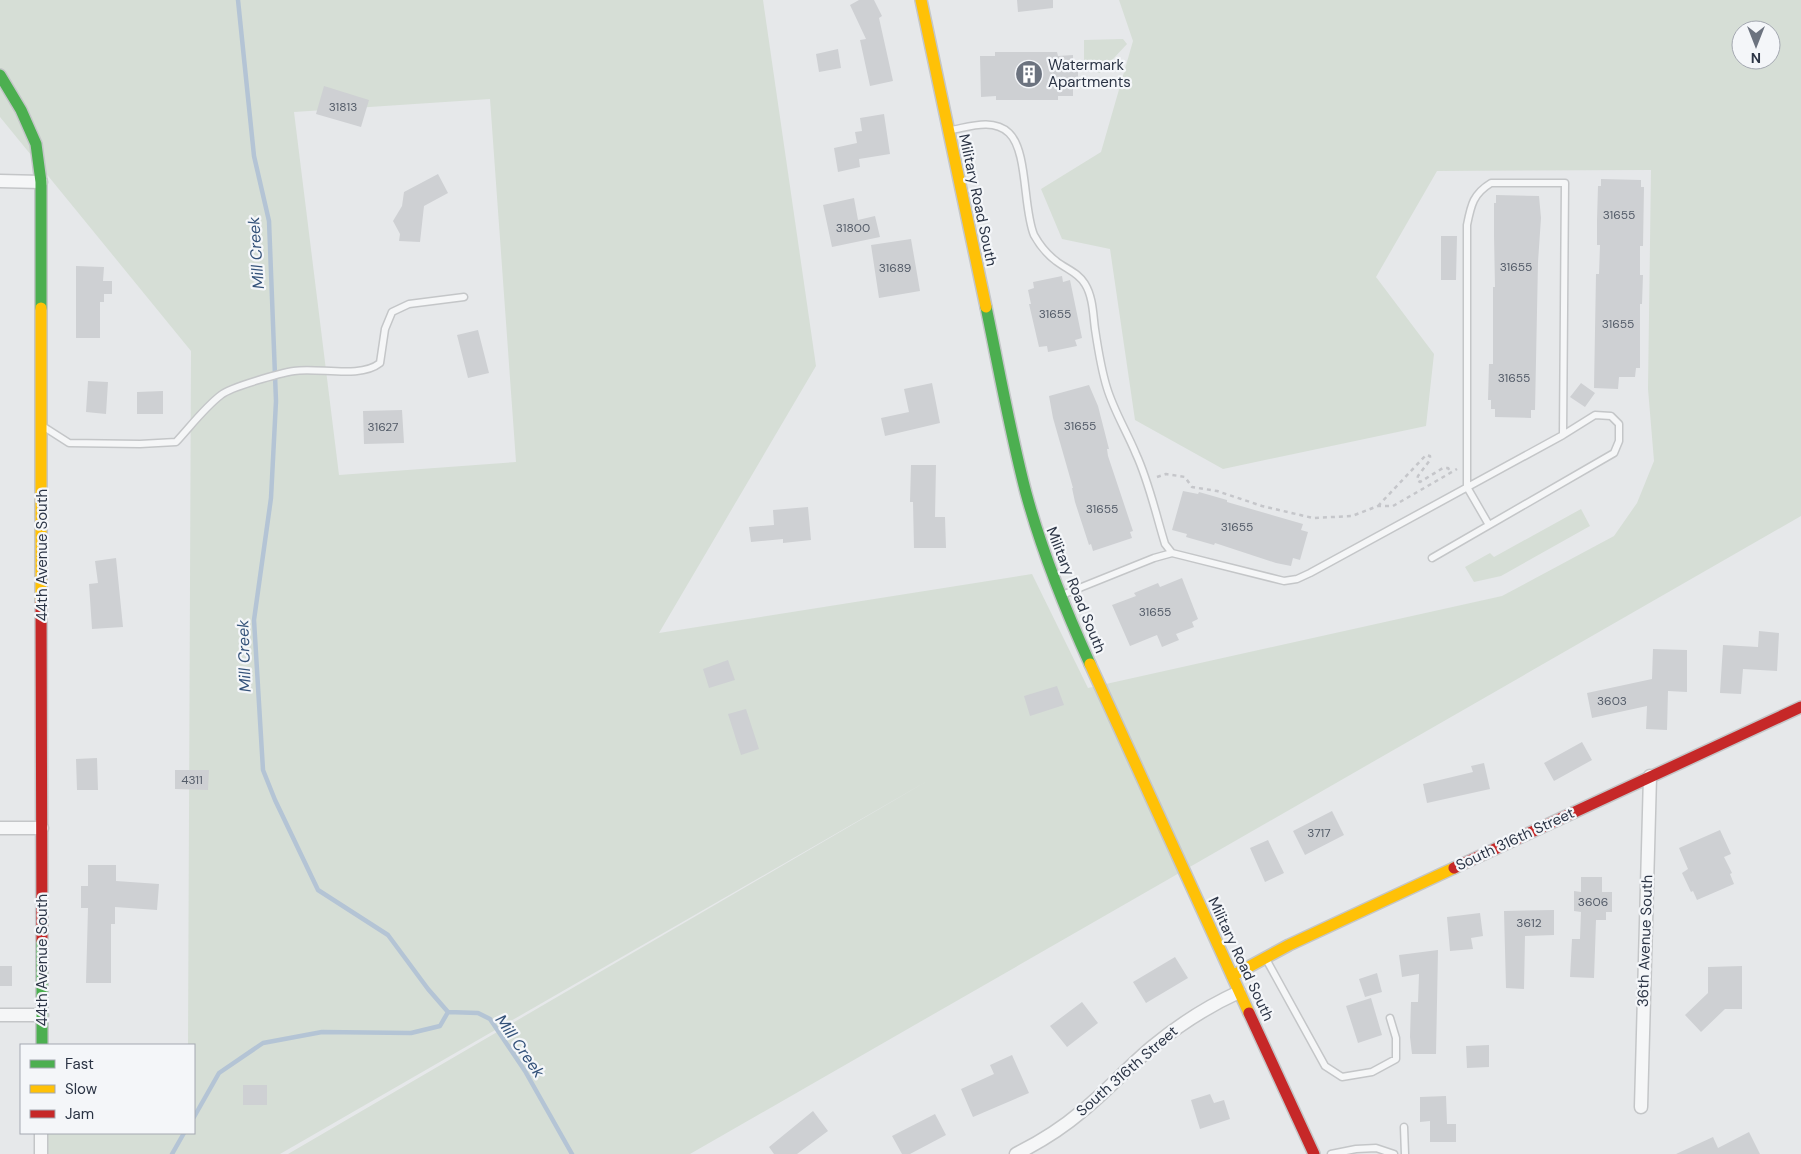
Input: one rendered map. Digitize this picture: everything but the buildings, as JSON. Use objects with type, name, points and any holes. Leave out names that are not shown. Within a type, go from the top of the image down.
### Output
[{"type":"street","name":"Military Road South","points":[[921,0],[1021,477],[1038,537],[1080,642],[1314,1154]]},
{"type":"street","name":"44th Avenue South","points":[[0,75],[21,110],[36,144],[41,182],[42,1044]]},
{"type":"street","points":[[0,181],[41,182]]},
{"type":"street","name":"South 316th Street","points":[[1232,976],[1265,958],[1650,776],[1801,707]]},
{"type":"street","name":"36th Avenue South","points":[[1641,1107],[1650,776]]},
{"type":"street","points":[[0,828],[42,828]]},
{"type":"street","name":"South 316th Street","points":[[1016,1154],[1054,1133],[1082,1112],[1150,1048],[1175,1028],[1208,1007],[1239,992]]},
{"type":"street","points":[[0,1015],[42,1015]]},
{"type":"street","points":[[41,1134],[41,1154]]},
{"type":"lane","points":[[948,131],[973,126],[996,126],[1008,132],[1016,142],[1020,157],[1028,216],[1035,236],[1043,249],[1055,261],[1072,271],[1085,283],[1090,295],[1099,356],[1107,388],[1137,456],[1165,544],[1172,553]]},
{"type":"lane","points":[[1489,524],[1467,487],[1467,225],[1474,197],[1491,183],[1565,184],[1563,435]]},
{"type":"lane","points":[[41,425],[69,443],[140,444],[176,442],[222,394],[295,371],[330,372],[373,369],[380,363],[385,329],[392,312],[409,304],[464,297]]},
{"type":"lane","points":[[1061,596],[1154,558],[1172,553],[1284,581],[1298,579],[1563,435],[1595,414],[1611,416],[1619,424],[1619,441],[1614,453],[1432,558]]},
{"type":"lane","points":[[1265,958],[1325,1066],[1342,1077],[1372,1072],[1396,1059],[1396,1038],[1390,1018]]},
{"type":"lane","points":[[1404,1127],[1405,1154]]},
{"type":"lane","points":[[1331,1154],[1356,1149],[1376,1148],[1394,1154]]},
{"type":"path","points":[[1378,506],[1426,456],[1430,456],[1430,460],[1418,476],[1417,480],[1420,482],[1443,468],[1448,468],[1452,473]]},
{"type":"path","points":[[1145,480],[1166,474],[1185,477],[1192,487],[1218,490],[1262,506],[1314,518],[1352,516],[1378,506],[1393,506],[1467,464]]},
{"type":"shaded area","points":[[0,0],[763,0],[816,366],[659,633],[1032,574],[1088,688],[1502,596],[1614,536],[1637,503],[1654,461],[1648,389],[1651,170],[1437,171],[1376,277],[1434,354],[1426,426],[1223,469],[1135,420],[1110,249],[1062,239],[1041,189],[1101,152],[1133,41],[1119,0],[1801,0],[1801,516],[690,1154],[288,1154],[929,780],[280,1154],[41,1154],[41,1134],[195,1134],[195,1044],[188,1044],[191,351],[0,117]],"holes":[[[490,99],[516,462],[339,475],[294,112]]]},
{"type":"shaded area","points":[[1123,39],[1127,44],[1100,73],[1084,68],[1084,40]]},
{"type":"shaded area","points":[[1581,509],[1590,526],[1501,576],[1474,582],[1465,567],[1490,553],[1494,557]]},
{"type":"waterway","name":"Mill Creek","points":[[238,0],[254,156],[269,221],[276,401],[271,498],[254,620],[263,770],[275,800],[318,890],[388,935],[428,989],[448,1012],[478,1013],[490,1019],[525,1071],[572,1154]]},
{"type":"waterway","points":[[195,1115],[219,1073],[263,1043],[322,1032],[411,1033],[440,1026],[448,1012]]},
{"type":"waterway","points":[[172,1154],[183,1134]]},
{"type":"traffic: fast","points":[[0,75],[21,110],[36,144],[41,182],[41,308]]},
{"type":"traffic: fast","points":[[986,307],[1015,447],[1032,515],[1055,580],[1090,664]]},
{"type":"traffic: fast","points":[[42,941],[42,1044]]},
{"type":"traffic: slow","points":[[921,0],[986,307]]},
{"type":"traffic: slow","points":[[41,308],[41,602]]},
{"type":"traffic: slow","points":[[1090,664],[1249,1013]]},
{"type":"traffic: slow","points":[[1232,976],[1289,945],[1454,868]]},
{"type":"traffic: jam","points":[[41,602],[42,941]]},
{"type":"traffic: jam","points":[[1454,868],[1801,707]]},
{"type":"traffic: jam","points":[[1249,1013],[1314,1154]]},
{"type":"place","name":"Watermark Apartments","points":[[1029,74]]}]
